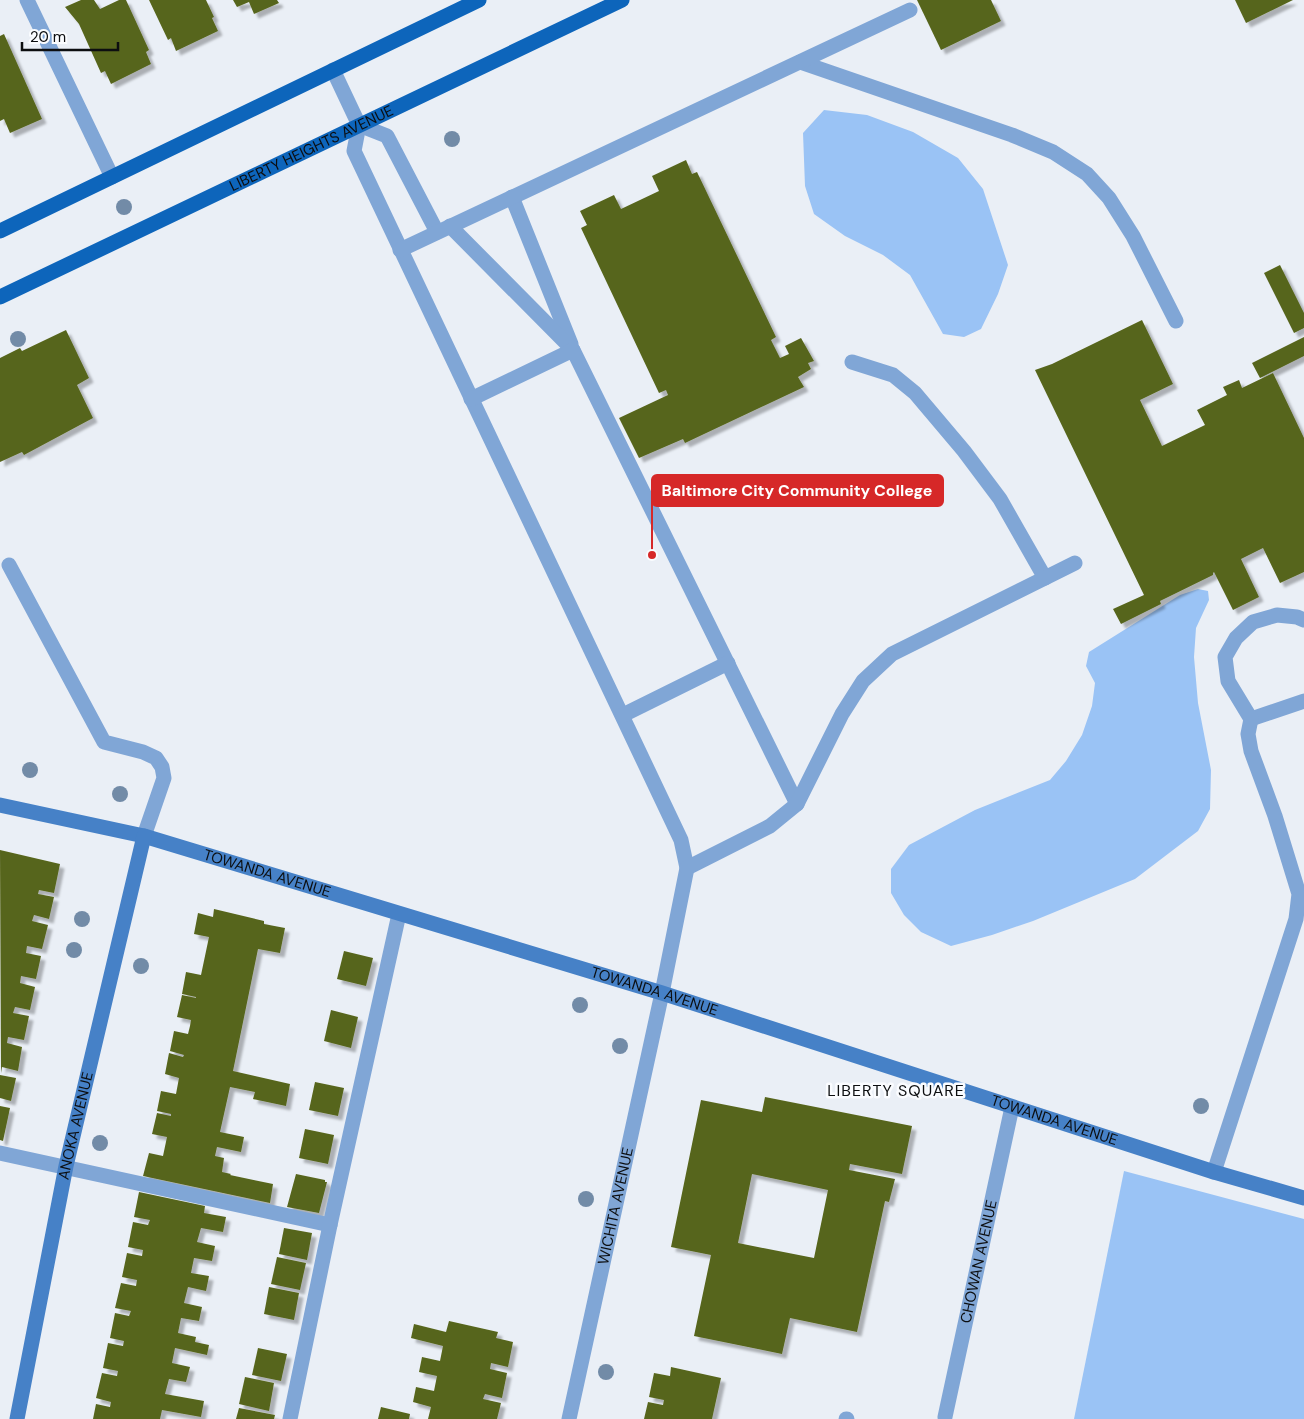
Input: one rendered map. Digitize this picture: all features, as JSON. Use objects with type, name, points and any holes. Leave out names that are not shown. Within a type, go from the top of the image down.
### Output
[{"type":"main road","points":[[0,231],[479,0]]},
{"type":"main road","name":"LIBERTY HEIGHTS AVENUE","points":[[0,297],[622,0]]},
{"type":"street","points":[[27,0],[112,177]]},
{"type":"street","points":[[400,250],[910,10]]},
{"type":"street","points":[[800,62],[1012,135],[1054,152],[1086,174],[1109,198],[1176,321]]},
{"type":"street","points":[[333,70],[359,126],[354,151],[623,715],[681,840],[687,868],[770,826],[797,804],[842,714],[863,681],[892,654],[1075,563]]},
{"type":"street","points":[[359,126],[386,136],[443,229],[573,350]]},
{"type":"street","points":[[512,197],[573,350],[797,804]]},
{"type":"street","points":[[471,399],[573,350]]},
{"type":"street","points":[[852,362],[893,375],[915,393],[964,451],[1000,499],[1045,578]]},
{"type":"street","points":[[9,566],[104,742],[143,752],[156,758],[162,767],[164,778],[144,836]]},
{"type":"street","points":[[1214,1172],[1296,919],[1299,894],[1251,752],[1248,734],[1251,719],[1228,681],[1225,657],[1236,638],[1253,622],[1277,616],[1298,617],[1304,620]]},
{"type":"street","points":[[623,715],[728,663]]},
{"type":"street","points":[[1251,719],[1304,701]]},
{"type":"street","name":"TOWANDA AVENUE","points":[[0,805],[144,836],[662,993],[1214,1172],[1304,1198]]},
{"type":"street","name":"ANOKA AVENUE","points":[[17,1419],[66,1166],[144,836]]},
{"type":"street","name":"WICHITA AVENUE","points":[[569,1419],[662,993],[687,868]]},
{"type":"street","points":[[290,1419],[330,1225],[399,914]]},
{"type":"street","name":"CHOWAN AVENUE","points":[[945,1417],[1012,1107]]},
{"type":"street","points":[[0,1152],[330,1225]]},
{"type":"shaded area","points":[[824,110],[867,115],[913,132],[958,158],[983,189],[1008,265],[998,294],[981,329],[964,337],[943,334],[910,275],[883,255],[845,236],[814,214],[805,186],[803,133]]},
{"type":"shaded area","points":[[1198,589],[1208,591],[1209,600],[1196,628],[1194,657],[1198,703],[1211,770],[1210,809],[1198,831],[1135,879],[1033,921],[951,946],[921,932],[904,915],[891,893],[891,869],[909,845],[975,810],[1050,780],[1066,761],[1082,735],[1092,706],[1095,683],[1086,666],[1089,652],[1180,595]]},
{"type":"shaded area","points":[[1124,1171],[1304,1219],[1304,1419],[1074,1419]]},
{"type":"building","points":[[81,0],[94,0],[100,9],[119,0],[126,0],[149,50],[146,52],[151,64],[111,84],[105,71],[101,73],[79,24],[65,7]]},
{"type":"building","points":[[149,0],[206,0],[218,31],[176,51],[171,38],[168,40]]},
{"type":"building","points":[[233,0],[277,0],[279,3],[254,14],[249,2],[237,7]]},
{"type":"building","points":[[917,0],[991,0],[1001,21],[941,50]]},
{"type":"building","points":[[1235,0],[1293,0],[1246,23]]},
{"type":"building","points":[[4,34],[42,119],[10,133],[4,119],[0,121],[0,36]]},
{"type":"building","points":[[686,160],[692,174],[697,172],[776,337],[771,340],[780,358],[789,354],[785,346],[801,338],[814,361],[808,363],[811,369],[798,377],[804,387],[685,443],[683,439],[639,458],[619,418],[668,395],[666,390],[659,393],[581,228],[587,225],[580,211],[614,195],[621,209],[659,191],[652,176]]},
{"type":"building","points":[[1280,265],[1304,313],[1304,328],[1294,333],[1264,273]]},
{"type":"building","points":[[1142,320],[1173,384],[1140,400],[1162,446],[1205,425],[1197,410],[1227,395],[1223,387],[1239,380],[1242,388],[1273,373],[1304,438],[1304,572],[1280,583],[1263,548],[1241,559],[1259,597],[1233,610],[1214,572],[1213,575],[1160,601],[1161,604],[1121,624],[1113,609],[1144,595],[1035,370],[1052,364]]},
{"type":"building","points":[[66,330],[89,378],[77,385],[93,418],[24,455],[22,452],[0,462],[0,358],[20,348],[22,351]]},
{"type":"building","points":[[1304,337],[1304,356],[1260,378],[1252,363]]},
{"type":"building","points":[[0,850],[60,864],[54,893],[39,890],[38,894],[54,897],[49,919],[34,915],[32,921],[48,925],[42,949],[27,946],[26,953],[41,956],[36,979],[21,976],[20,983],[35,987],[30,1010],[15,1007],[13,1013],[29,1016],[24,1040],[8,1037],[7,1043],[22,1047],[18,1071],[2,1067],[1,1073]]},
{"type":"building","points":[[214,909],[264,921],[264,924],[285,928],[280,953],[258,949],[233,1071],[290,1084],[286,1106],[253,1099],[255,1092],[230,1087],[220,1132],[244,1137],[241,1152],[217,1147],[215,1156],[224,1158],[222,1172],[273,1184],[270,1203],[143,1176],[149,1153],[163,1156],[167,1137],[152,1134],[157,1113],[171,1116],[171,1114],[157,1111],[161,1091],[176,1094],[179,1078],[165,1074],[169,1053],[183,1057],[184,1055],[170,1051],[174,1031],[188,1034],[190,1026],[191,1020],[177,1017],[182,995],[196,998],[182,994],[186,972],[201,975],[209,937],[194,934],[198,913],[213,917]]},
{"type":"building","points":[[344,951],[373,958],[366,986],[337,979]]},
{"type":"building","points":[[331,1010],[358,1017],[351,1048],[324,1041]]},
{"type":"building","points":[[0,1075],[16,1078],[11,1101],[0,1098]]},
{"type":"building","points":[[315,1082],[344,1088],[338,1116],[309,1110]]},
{"type":"building","points":[[765,1097],[912,1126],[902,1174],[850,1164],[849,1170],[895,1179],[889,1202],[885,1201],[857,1332],[790,1318],[782,1354],[694,1336],[711,1255],[671,1247],[701,1100],[762,1112]],"holes":[[[752,1174],[828,1190],[814,1258],[738,1243]]]},
{"type":"building","points":[[0,1106],[10,1108],[3,1141],[0,1140]]},
{"type":"building","points":[[305,1129],[334,1135],[328,1164],[299,1158]]},
{"type":"building","points":[[296,1174],[327,1182],[319,1213],[287,1207]]},
{"type":"building","points":[[139,1192],[205,1206],[204,1213],[226,1217],[223,1232],[201,1228],[197,1242],[215,1246],[212,1261],[194,1258],[191,1273],[209,1276],[206,1291],[188,1287],[184,1303],[202,1307],[199,1321],[181,1318],[178,1333],[196,1337],[195,1342],[209,1345],[207,1355],[175,1348],[172,1363],[190,1367],[186,1382],[169,1379],[165,1394],[204,1401],[201,1417],[162,1410],[160,1419],[93,1419],[96,1404],[110,1407],[111,1402],[96,1398],[102,1373],[117,1376],[118,1371],[103,1368],[108,1343],[123,1346],[124,1341],[110,1338],[115,1313],[129,1316],[131,1311],[115,1308],[121,1283],[136,1286],[137,1280],[122,1277],[127,1253],[142,1256],[143,1250],[128,1247],[133,1222],[148,1225],[150,1220],[134,1217]]},
{"type":"building","points":[[284,1228],[312,1233],[307,1260],[279,1254]]},
{"type":"building","points":[[277,1257],[306,1263],[300,1290],[271,1284]]},
{"type":"building","points":[[269,1287],[299,1293],[294,1320],[264,1314]]},
{"type":"building","points":[[449,1321],[498,1332],[496,1338],[513,1342],[508,1367],[491,1363],[490,1369],[507,1373],[502,1398],[485,1394],[483,1399],[501,1403],[497,1419],[428,1419],[431,1407],[413,1402],[416,1387],[434,1391],[437,1376],[419,1372],[422,1357],[440,1361],[443,1346],[411,1338],[414,1324],[446,1332]]},
{"type":"building","points":[[258,1348],[287,1354],[281,1381],[252,1375]]},
{"type":"building","points":[[671,1367],[721,1378],[712,1419],[644,1419],[648,1402],[663,1405],[664,1400],[649,1397],[654,1373],[670,1376]]},
{"type":"building","points":[[245,1377],[274,1383],[269,1411],[239,1404]]},
{"type":"building","points":[[381,1407],[410,1414],[409,1419],[378,1419]]},
{"type":"building","points":[[239,1408],[275,1415],[274,1419],[236,1419]]},
{"type":"place","name":"Baltimore City Community College","points":[[652,555]]},
{"type":"district","name":"LIBERTY SQUARE","points":[[896,1090]]}]
